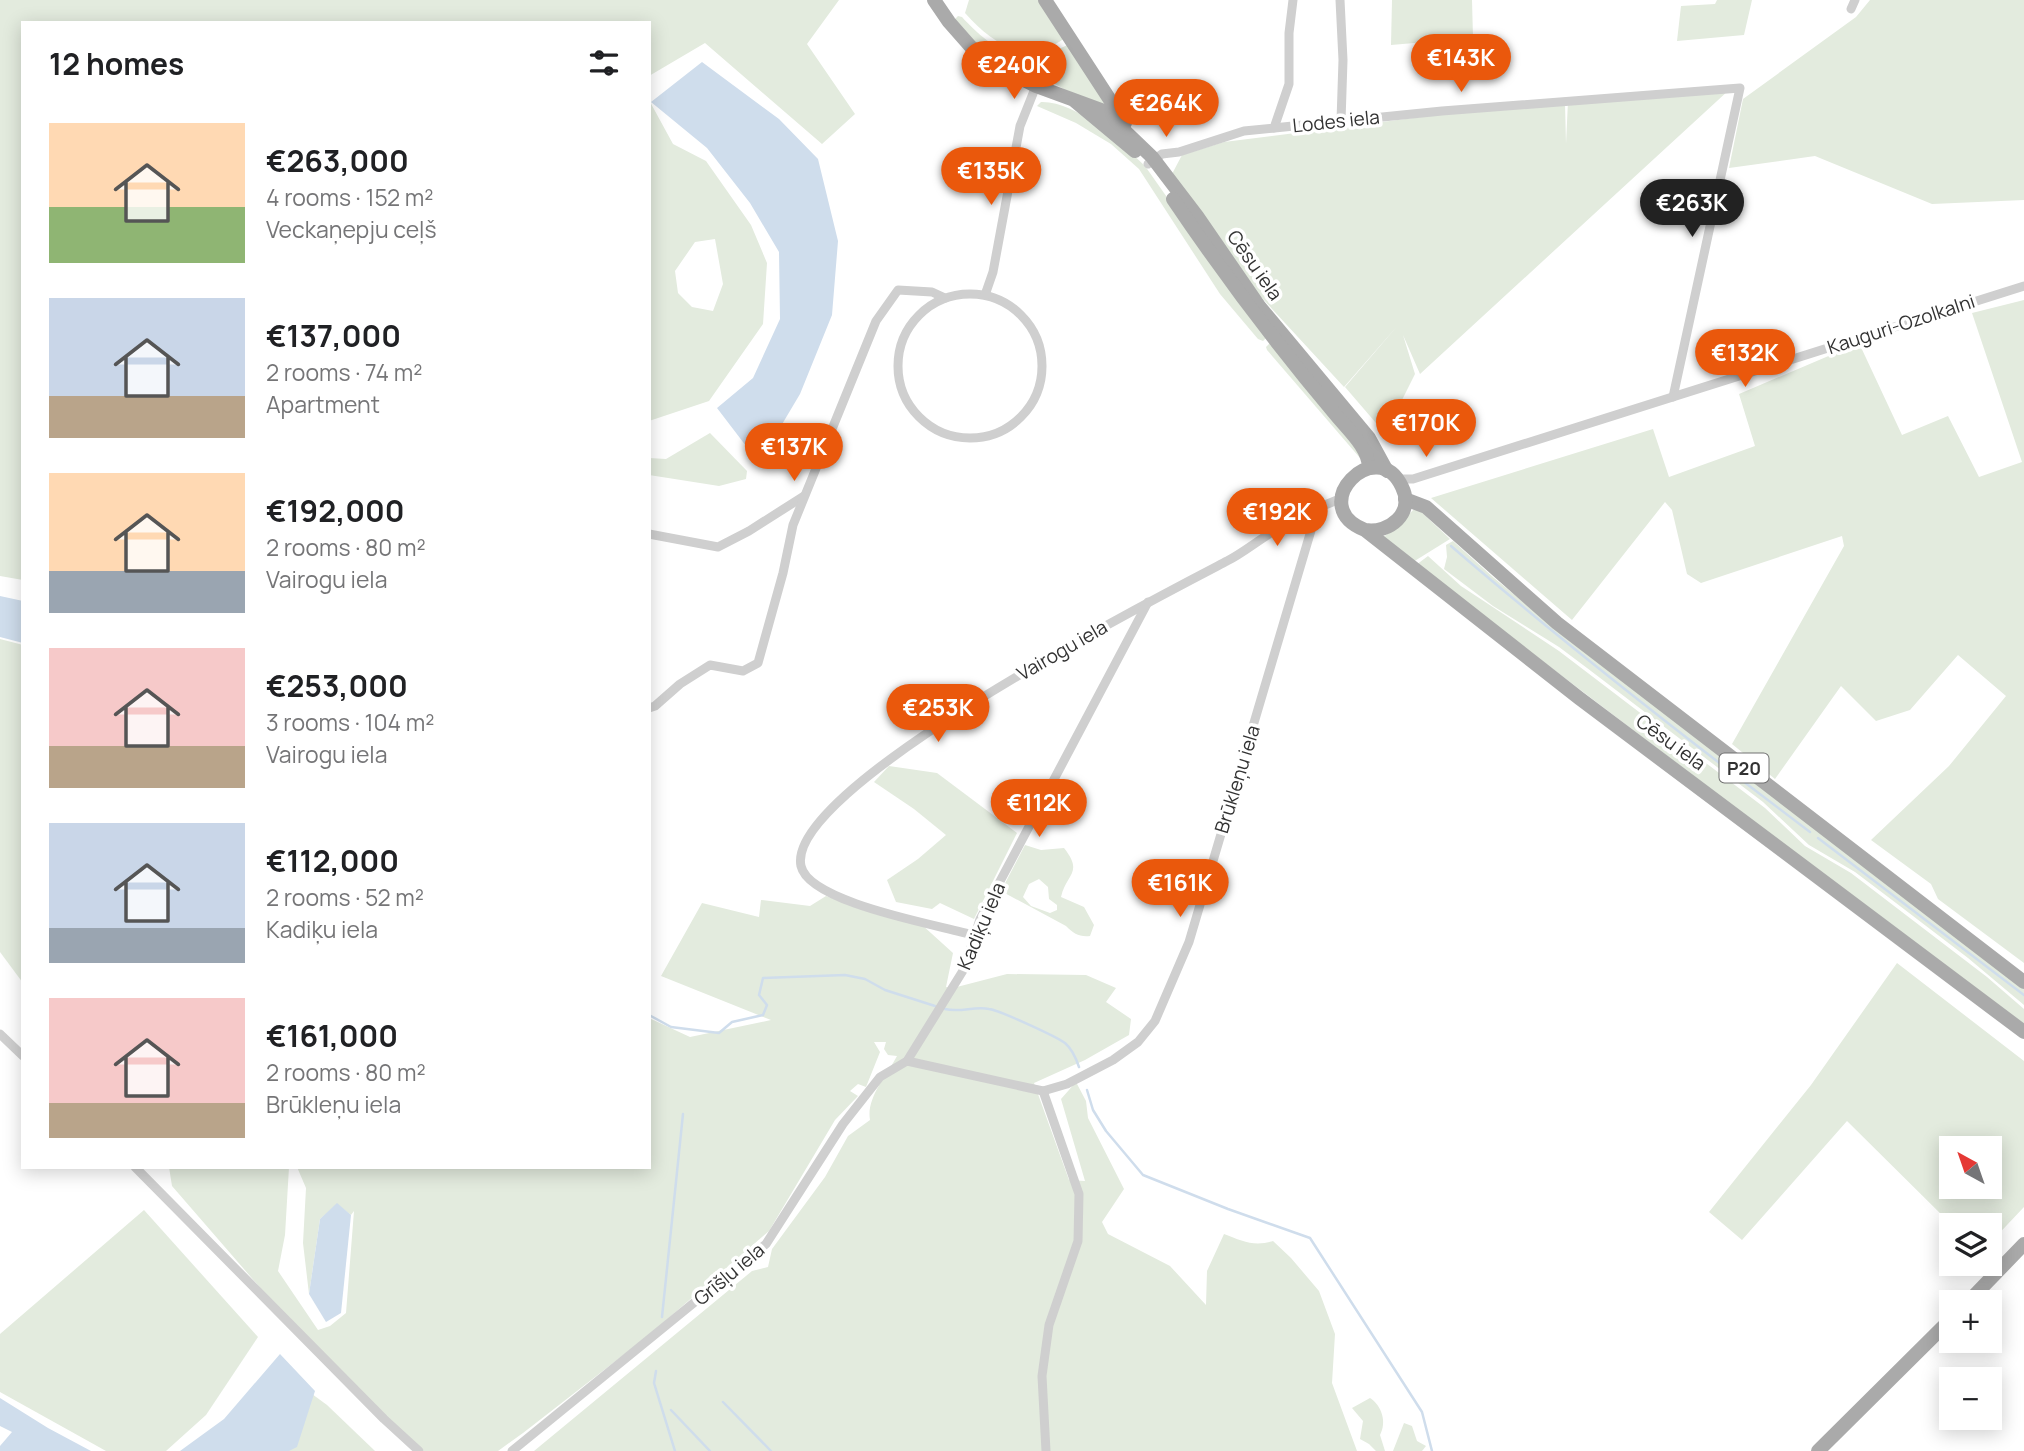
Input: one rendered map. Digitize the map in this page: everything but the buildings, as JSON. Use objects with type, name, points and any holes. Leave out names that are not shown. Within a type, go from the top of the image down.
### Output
[{"type":"main road","name":"Cēsu iela","points":[[934,0],[971,47],[1006,71],[1036,86],[1104,111],[1139,144],[1235,290],[1271,338],[1355,438],[1369,460],[1369,468],[1398,485],[1426,507],[1558,624],[2024,982]]},
{"type":"main road","points":[[1045,0],[1139,144]]},
{"type":"main road","name":"Cēsu iela","points":[[1075,101],[1151,162],[1197,216],[1266,315],[1369,438],[1398,485]]},
{"type":"main road","points":[[1343,504],[1347,482],[1354,475],[1369,468]]},
{"type":"main road","points":[[1365,530],[1379,531],[1392,525],[1402,514],[1398,485]]},
{"type":"main road","name":"Cēsu iela","points":[[1343,504],[1352,522],[1579,698],[2024,1032]]},
{"type":"main road","points":[[1980,1290],[2022,1248]]},
{"type":"main road","points":[[1818,1451],[1939,1331]]},
{"type":"street","points":[[1274,128],[1289,84],[1289,33],[1293,0]]},
{"type":"street","points":[[1340,0],[1343,60],[1341,121]]},
{"type":"street","points":[[985,295],[993,272],[1020,126],[1036,86]]},
{"type":"street","name":"Lodes iela","points":[[1151,162],[1161,154],[1179,152],[1244,131],[1740,88],[1673,397]]},
{"type":"street","name":"Kauguri-Ozolkalni","points":[[1458,464],[2024,286]]},
{"type":"street","points":[[651,707],[710,665],[743,671],[758,663],[793,526],[876,321],[898,290],[932,292],[945,298]]},
{"type":"street","points":[[960,294],[985,295],[1011,305],[1027,321],[1039,340],[1043,363],[1040,385],[1031,406],[1016,422],[996,434],[974,438],[951,436],[933,428],[911,407],[899,379],[898,359],[903,340],[913,322],[927,308],[945,298],[960,294]]},
{"type":"street","points":[[1398,485],[1417,483],[1458,464]]},
{"type":"street","points":[[1398,485],[1458,464]]},
{"type":"street","points":[[651,534],[718,547],[750,531],[805,495]]},
{"type":"street","points":[[1316,515],[1325,505],[1343,504]]},
{"type":"street","name":"Vairogu iela","points":[[973,935],[862,906],[832,895],[804,874],[800,853],[825,818],[869,773],[1026,670],[1234,558],[1281,527],[1304,516],[1316,515]]},
{"type":"street","name":"Brūkleņu iela","points":[[1043,1091],[1067,1084],[1113,1060],[1138,1042],[1156,1021],[1189,942],[1316,515]]},
{"type":"street","name":"Kadiķu iela","points":[[906,1062],[964,969],[973,935],[1148,602]]},
{"type":"street","points":[[0,1034],[21,1054]]},
{"type":"street","points":[[906,1062],[1043,1091],[1079,1194],[1074,1258],[1049,1325],[1042,1376],[1046,1451]]},
{"type":"street","name":"Grīšļu iela","points":[[512,1451],[766,1244],[843,1124],[880,1077],[906,1062]]},
{"type":"street","points":[[137,1169],[384,1419],[419,1451]]},
{"type":"shaded area","points":[[0,0],[839,0],[807,44],[855,114],[822,144],[705,43],[651,75],[651,21],[21,21],[21,580],[0,576]]},
{"type":"shaded area","points":[[969,0],[1041,0],[1065,38],[1037,50],[1011,48],[987,34],[965,13]]},
{"type":"shaded area","points":[[1392,0],[1472,0],[1473,38],[1391,45]]},
{"type":"shaded area","points":[[1717,0],[1752,0],[1744,35],[1677,41],[1681,6],[1715,4]]},
{"type":"shaded area","points":[[1870,0],[2024,0],[2024,200],[1932,204],[1815,156],[1729,168],[1743,99],[1856,17]]},
{"type":"shaded area","points":[[958,16],[996,46],[1016,56],[1038,57],[1069,44],[1109,106],[1083,100],[1048,80],[1015,68],[968,37],[953,21]]},
{"type":"shaded area","points":[[1729,90],[1420,374],[1403,335],[1415,374],[1402,400],[1376,423],[1345,387],[1399,324],[1344,387],[1251,286],[1172,174],[1182,155],[1224,142],[1484,109],[1565,103],[1566,144],[1568,101]]},
{"type":"shaded area","points":[[1041,102],[1069,108],[1098,125],[1145,166],[1266,338],[1263,341],[1258,339],[1220,294],[1139,169],[1111,144],[1076,123],[1037,106]]},
{"type":"shaded area","points":[[651,104],[673,144],[706,161],[751,225],[767,263],[763,324],[709,401],[651,420]],"holes":[[[715,239],[723,284],[713,311],[692,307],[678,293],[675,271],[695,242]]]},
{"type":"shaded area","points":[[2024,300],[2024,963],[1938,899],[1931,884],[1871,840],[1949,766],[2006,696],[1958,655],[1910,710],[1876,721],[1841,686],[1775,779],[1732,744],[1844,546],[1842,536],[1701,583],[1687,574],[1672,510],[1665,502],[1572,620],[1431,498],[1653,429],[1669,477],[1755,446],[1739,394],[1859,343],[1902,435],[1948,416],[1979,477],[2022,462],[1972,313]]},
{"type":"shaded area","points":[[1270,343],[1353,440],[1360,458],[1267,350],[1266,347]]},
{"type":"shaded area","points":[[710,433],[747,471],[746,479],[719,486],[651,475],[651,458],[666,459]]},
{"type":"shaded area","points":[[1416,507],[1450,539],[1413,562],[1382,538]]},
{"type":"shaded area","points":[[1453,541],[1573,643],[2024,989],[2024,1005],[1968,958],[1855,872],[1809,845],[1763,802],[1587,668],[1559,647],[1493,606],[1444,569],[1446,545]]},
{"type":"shaded area","points":[[1428,556],[1461,586],[1559,651],[1765,808],[1805,846],[1851,873],[1987,977],[2024,1009],[2024,1027],[1416,565]]},
{"type":"shaded area","points":[[0,639],[21,644],[21,980],[0,952]]},
{"type":"shaded area","points":[[889,766],[937,773],[1017,833],[974,919],[940,903],[932,909],[896,902],[887,880],[918,859],[946,835],[874,782]]},
{"type":"shaded area","points":[[1025,845],[1041,850],[1064,848],[1070,856],[1073,868],[1061,897],[1084,907],[1094,925],[1090,936],[1077,934],[1001,891]],"holes":[[[1039,879],[1048,887],[1049,899],[1057,905],[1057,910],[1050,913],[1031,906],[1023,897],[1029,884]]]},
{"type":"shaded area","points":[[826,896],[870,912],[921,924],[953,953],[946,987],[953,988],[1007,974],[1086,975],[1116,988],[1106,1002],[1131,1019],[1129,1035],[1085,1060],[1034,1083],[1069,1180],[1085,1181],[1061,1099],[1076,1082],[1086,1101],[1088,1118],[1124,1189],[1102,1222],[1108,1234],[1170,1266],[1206,1305],[1207,1271],[1224,1234],[1254,1243],[1273,1241],[1319,1291],[1335,1334],[1332,1383],[1357,1451],[534,1451],[752,1271],[768,1267],[772,1249],[825,1177],[848,1136],[870,1120],[874,1095],[897,1056],[888,1055],[884,1049],[886,1042],[874,1042],[880,1052],[866,1087],[858,1084],[850,1091],[858,1096],[835,1120],[769,1231],[649,1335],[498,1451],[424,1451],[401,1433],[263,1291],[172,1186],[169,1169],[289,1169],[285,1235],[278,1271],[318,1330],[330,1326],[346,1313],[354,1211],[351,1215],[337,1204],[320,1219],[309,1294],[303,1243],[306,1188],[298,1169],[651,1169],[651,1019],[690,1037],[771,1020],[661,976],[702,903],[759,917],[761,900],[810,906]]},
{"type":"shaded area","points":[[1897,963],[2024,1061],[2024,1207],[2002,1230],[2002,1213],[1940,1213],[1847,1121],[1742,1240],[1709,1212],[1811,1085]]},
{"type":"shaded area","points":[[144,1210],[258,1337],[206,1415],[166,1451],[106,1451],[0,1392],[0,1334]]},
{"type":"shaded area","points":[[301,1386],[327,1405],[375,1451],[275,1451]]},
{"type":"shaded area","points":[[1370,1398],[1378,1405],[1382,1415],[1380,1435],[1385,1451],[1376,1451],[1360,1439],[1363,1421],[1352,1408]]},
{"type":"shaded area","points":[[1404,1423],[1412,1426],[1417,1441],[1426,1446],[1422,1451],[1393,1451]]},
{"type":"water","points":[[702,62],[779,119],[818,159],[838,241],[832,315],[800,394],[759,463],[717,408],[753,378],[780,319],[779,252],[750,203],[707,148],[651,102]]},
{"type":"water","points":[[0,596],[21,601],[21,642],[0,637]]},
{"type":"water","points":[[337,1203],[351,1215],[341,1313],[326,1322],[309,1294],[320,1219]]},
{"type":"water","points":[[280,1354],[315,1391],[297,1447],[289,1451],[180,1451],[224,1419]]},
{"type":"water","points":[[0,1398],[91,1451],[0,1451],[0,1446],[12,1432],[0,1426]]},
{"type":"waterway","points":[[1451,546],[1628,692],[1810,832]]},
{"type":"waterway","points":[[1818,838],[2024,995]]},
{"type":"waterway","points":[[651,1016],[671,1027],[719,1033],[732,1022],[763,1015],[767,1005],[759,995],[763,978],[845,975],[865,979],[885,990],[935,1006]]},
{"type":"waterway","points":[[945,1009],[989,1009],[1015,1019],[1065,1043],[1074,1054],[1079,1067]]},
{"type":"waterway","points":[[1087,1090],[1093,1110],[1106,1131],[1143,1175],[1310,1238],[1422,1412],[1432,1451]]},
{"type":"waterway","points":[[662,1317],[683,1114]]},
{"type":"waterway","points":[[656,1371],[654,1383],[675,1451]]},
{"type":"waterway","points":[[723,1402],[771,1451]]},
{"type":"waterway","points":[[671,1410],[710,1451]]}]
